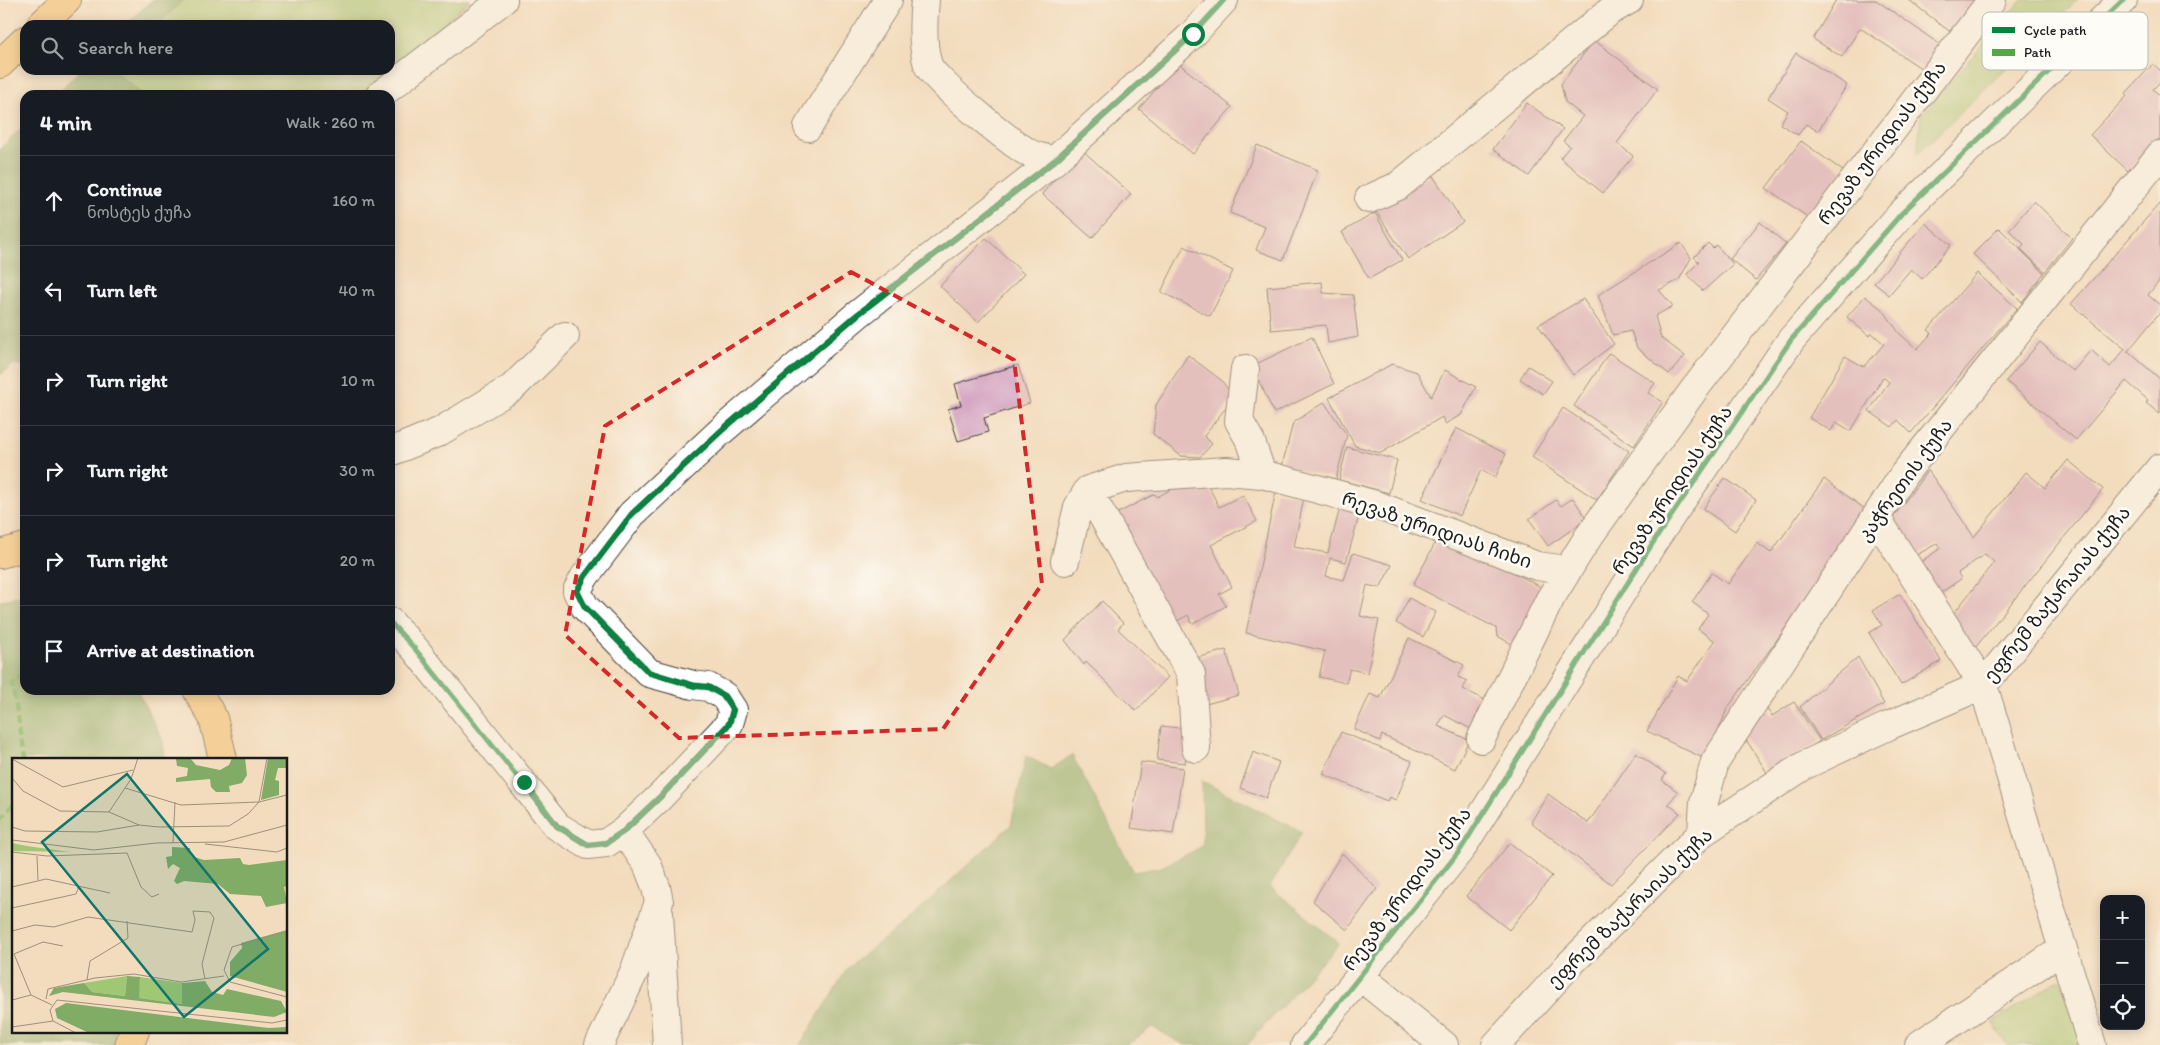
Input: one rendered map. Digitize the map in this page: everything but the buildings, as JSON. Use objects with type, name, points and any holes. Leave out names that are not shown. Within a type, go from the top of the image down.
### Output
[{"type":"main road","points":[[46,20],[68,0]]},
{"type":"main road","points":[[0,64],[20,45]]},
{"type":"main road","points":[[0,554],[20,548]]},
{"type":"main road","points":[[200,695],[213,718],[223,758]]},
{"type":"main road","points":[[129,1045],[135,1032]]},
{"type":"street","points":[[386,90],[503,0]]},
{"type":"street","points":[[808,127],[888,0]]},
{"type":"street","points":[[925,0],[922,20],[929,66],[959,98],[1006,138],[1030,153],[1054,161]]},
{"type":"street","points":[[395,627],[415,649],[557,826],[588,845],[606,843],[624,831],[661,796],[729,724],[733,710],[724,696],[708,687],[694,686],[649,672],[585,607],[577,591],[585,576],[632,514],[721,431],[857,315],[1054,161],[1193,34],[1224,0]]},
{"type":"street","name":"რევაზ ურიდიას ქუჩა","points":[[1983,12],[1992,0]]},
{"type":"street","name":"რევაზ ურიდიას ქუჩა","points":[[2111,12],[2123,0]]},
{"type":"street","points":[[1368,199],[1398,186],[1610,4]]},
{"type":"street","name":"რევაზ ურიდიას ქუჩა","points":[[1481,740],[1550,599],[1592,531],[1693,390],[1982,13]]},
{"type":"street","name":"რევაზ ურიდიას ქუჩა","points":[[1305,1045],[1461,849],[1654,541],[1791,340],[1902,213],[2050,70]]},
{"type":"street","name":"კაჭრეთის ქუჩა","points":[[1702,833],[1704,802],[1715,762],[1904,474],[2160,155]]},
{"type":"street","points":[[395,450],[439,432],[512,388],[565,336]]},
{"type":"street","points":[[1245,369],[1239,421],[1251,442],[1262,474]]},
{"type":"street","name":"ეფრემ ზაქარაიას ქუჩა","points":[[1496,1045],[1569,965],[1702,833],[1805,765],[1888,726],[1983,685],[2160,468]]},
{"type":"street","name":"რევაზ ურიდიას ჩიხი","points":[[1088,490],[1126,478],[1226,471],[1262,474],[1376,505],[1537,566],[1567,570]]},
{"type":"street","points":[[1065,561],[1078,507],[1088,490]]},
{"type":"street","points":[[1088,490],[1191,674],[1196,748]]},
{"type":"street","points":[[1876,517],[1983,685],[2092,1045]]},
{"type":"street","points":[[624,831],[647,864],[656,887],[659,902],[667,1045]]},
{"type":"street","points":[[599,1045],[634,972],[659,902]]},
{"type":"street","points":[[1919,1045],[2063,949]]},
{"type":"street","points":[[1361,976],[1444,1045]]},
{"type":"highlighted area","points":[[851,272],[1014,360],[1042,584],[943,729],[679,738],[565,635],[605,426]]},
{"type":"green space","points":[[152,0],[183,0],[162,20],[131,20]]},
{"type":"green space","points":[[183,0],[470,0],[395,67],[395,20],[162,20]]},
{"type":"green space","points":[[2022,0],[2077,0],[2065,12],[2012,12]]},
{"type":"green space","points":[[1982,46],[1982,70],[2004,70],[1917,154],[1921,116]]},
{"type":"green space","points":[[75,75],[119,75],[136,90],[60,90]]},
{"type":"green space","points":[[119,75],[386,75],[370,90],[136,90]]},
{"type":"green space","points":[[20,129],[20,365],[14,364],[0,375],[0,149]]},
{"type":"green space","points":[[20,596],[20,695],[140,695],[163,741],[165,758],[12,758],[12,1032],[138,1032],[132,1045],[0,1045],[0,601]]},
{"type":"green space","points":[[1072,755],[1134,872],[1162,867],[1203,846],[1202,781],[1302,832],[1270,887],[1339,943],[1247,1045],[1185,1045],[1152,1027],[1127,1045],[800,1045],[849,966],[906,922],[1011,825],[1026,756],[1051,769]]},
{"type":"green space","points":[[2060,979],[2087,1045],[2007,1045],[1992,1022]]},
{"type":"marked path","points":[[20,679],[12,685],[26,758]]},
{"type":"marked path","points":[[0,819],[12,806]]},
{"type":"cycle path","points":[[395,627],[415,649],[557,826],[588,845],[606,843],[624,831],[661,796],[729,724],[733,710],[724,696],[708,687],[693,685],[649,673],[585,607],[577,591],[585,576],[632,514],[721,431],[857,315],[1054,161],[1193,34],[1224,0]]},
{"type":"cycle path","points":[[2111,12],[2123,0]]},
{"type":"cycle path","points":[[1305,1045],[1461,849],[1654,541],[1791,340],[1902,213],[2050,70]]},
{"type":"route","points":[[524,782],[557,826],[588,845],[606,843],[624,831],[661,796],[729,724],[733,710],[724,696],[708,687],[694,686],[649,672],[606,631],[585,607],[577,591],[585,576],[632,514],[721,431],[857,315],[1054,161],[1193,34]]}]
